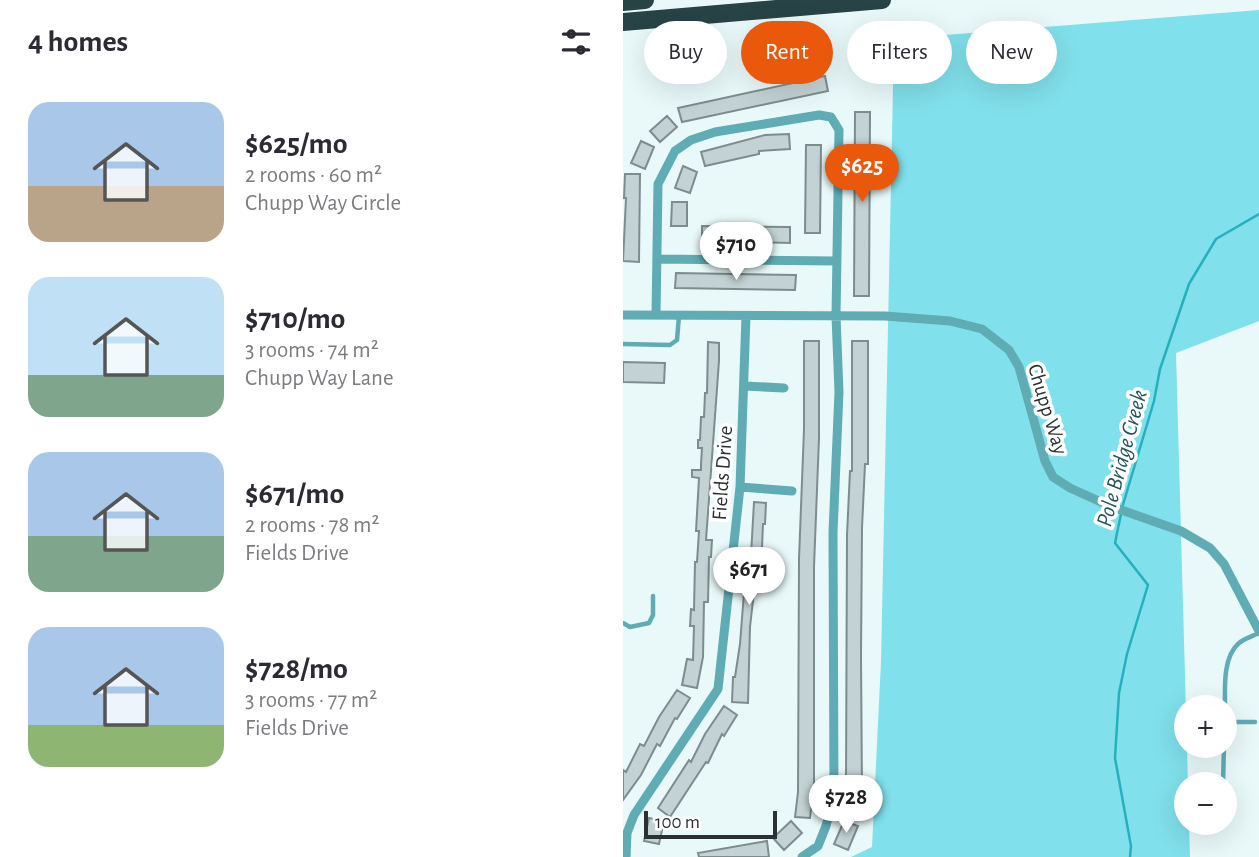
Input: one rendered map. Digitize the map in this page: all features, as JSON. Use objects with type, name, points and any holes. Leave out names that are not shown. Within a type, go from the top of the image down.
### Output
[{"type":"highway","points":[[623,2],[645,0]]},
{"type":"highway","points":[[623,22],[882,0]]},
{"type":"street","points":[[656,316],[658,184],[675,151],[691,140],[715,132],[819,116],[831,117],[839,130],[839,392],[832,532],[834,794],[818,846],[802,857]]},
{"type":"street","points":[[658,259],[837,261]]},
{"type":"street","name":"Chupp Way","points":[[623,315],[885,316],[950,321],[982,329],[1009,350],[1019,367],[1045,461],[1053,477],[1110,506],[1181,531],[1210,548],[1224,564],[1259,632]]},
{"type":"street","name":"Fields Drive","points":[[626,857],[627,833],[634,815],[719,690],[740,487],[746,316]]},
{"type":"street","points":[[745,386],[784,388]]},
{"type":"street","points":[[740,487],[792,491]]},
{"type":"lane","points":[[623,344],[670,345],[677,340],[679,316]]},
{"type":"lane","points":[[623,623],[630,627],[649,623],[653,615],[653,596]]},
{"type":"lane","points":[[1226,695],[1227,668],[1231,653],[1239,643],[1259,632]]},
{"type":"lane","points":[[1237,721],[1255,722]]},
{"type":"shaded area","points":[[1259,10],[1259,321],[1176,353],[1186,695],[1174,695],[1174,758],[1187,758],[1188,772],[1174,772],[1174,835],[1189,835],[1190,857],[851,857],[872,847],[881,662],[893,84],[952,84],[952,34],[966,33],[966,84],[1057,84],[1057,26]]},
{"type":"building","points":[[788,84],[827,84],[828,91],[682,122],[678,108]]},
{"type":"building","points":[[855,112],[870,112],[869,296],[854,296]]},
{"type":"building","points":[[667,116],[677,127],[660,142],[650,131]]},
{"type":"building","points":[[789,134],[790,149],[759,151],[759,154],[705,166],[701,152],[765,135]]},
{"type":"building","points":[[641,141],[654,147],[645,169],[631,163]]},
{"type":"building","points":[[806,145],[821,145],[820,233],[805,233]]},
{"type":"building","points":[[683,166],[697,172],[690,193],[675,188]]},
{"type":"building","points":[[625,174],[640,174],[639,262],[623,261]]},
{"type":"building","points":[[672,202],[687,202],[687,226],[671,226]]},
{"type":"building","points":[[702,226],[790,227],[790,243],[702,241]]},
{"type":"building","points":[[676,273],[796,275],[795,290],[675,288]]},
{"type":"building","points":[[804,341],[819,341],[819,438],[814,567],[814,784],[810,818],[795,817],[798,792]]},
{"type":"building","points":[[852,341],[868,341],[868,464],[865,464],[862,528],[861,656],[862,790],[865,790],[865,816],[849,816],[850,783],[846,783],[847,535],[852,471]]},
{"type":"building","points":[[708,342],[719,343],[719,361],[706,540],[712,540],[708,602],[704,602],[703,657],[697,688],[682,685],[687,659],[693,660],[694,626],[690,626],[691,609],[694,610],[699,531],[696,531],[699,478],[692,477],[692,470],[701,470],[702,448],[698,448],[698,440],[707,393]]},
{"type":"building","points":[[623,362],[665,363],[664,383],[623,382]]},
{"type":"building","points":[[754,502],[766,503],[750,627],[748,703],[732,702],[733,677],[740,644],[747,554],[751,555]]},
{"type":"building","points":[[677,690],[690,698],[677,719],[675,718],[660,746],[657,744],[641,775],[623,800],[623,770],[626,772],[640,744],[644,746]]},
{"type":"building","points":[[724,706],[737,715],[724,736],[722,734],[708,763],[706,762],[670,817],[658,808],[689,760],[691,762],[705,734]]},
{"type":"building","points":[[649,818],[664,821],[659,844],[644,841]]},
{"type":"building","points":[[791,821],[802,833],[784,850],[773,838]]},
{"type":"building","points":[[844,821],[858,826],[848,850],[834,844]]},
{"type":"building","points":[[767,841],[769,857],[699,857],[698,853]]},
{"type":"waterway","name":"Pole Bridge Creek","points":[[1122,508],[1154,401],[1160,369],[1189,284],[1216,239],[1259,214]]},
{"type":"waterway","name":"Pole Bridge Creek","points":[[1121,514],[1115,543],[1148,585],[1127,654],[1119,693],[1115,758],[1131,846],[1130,857]]}]
